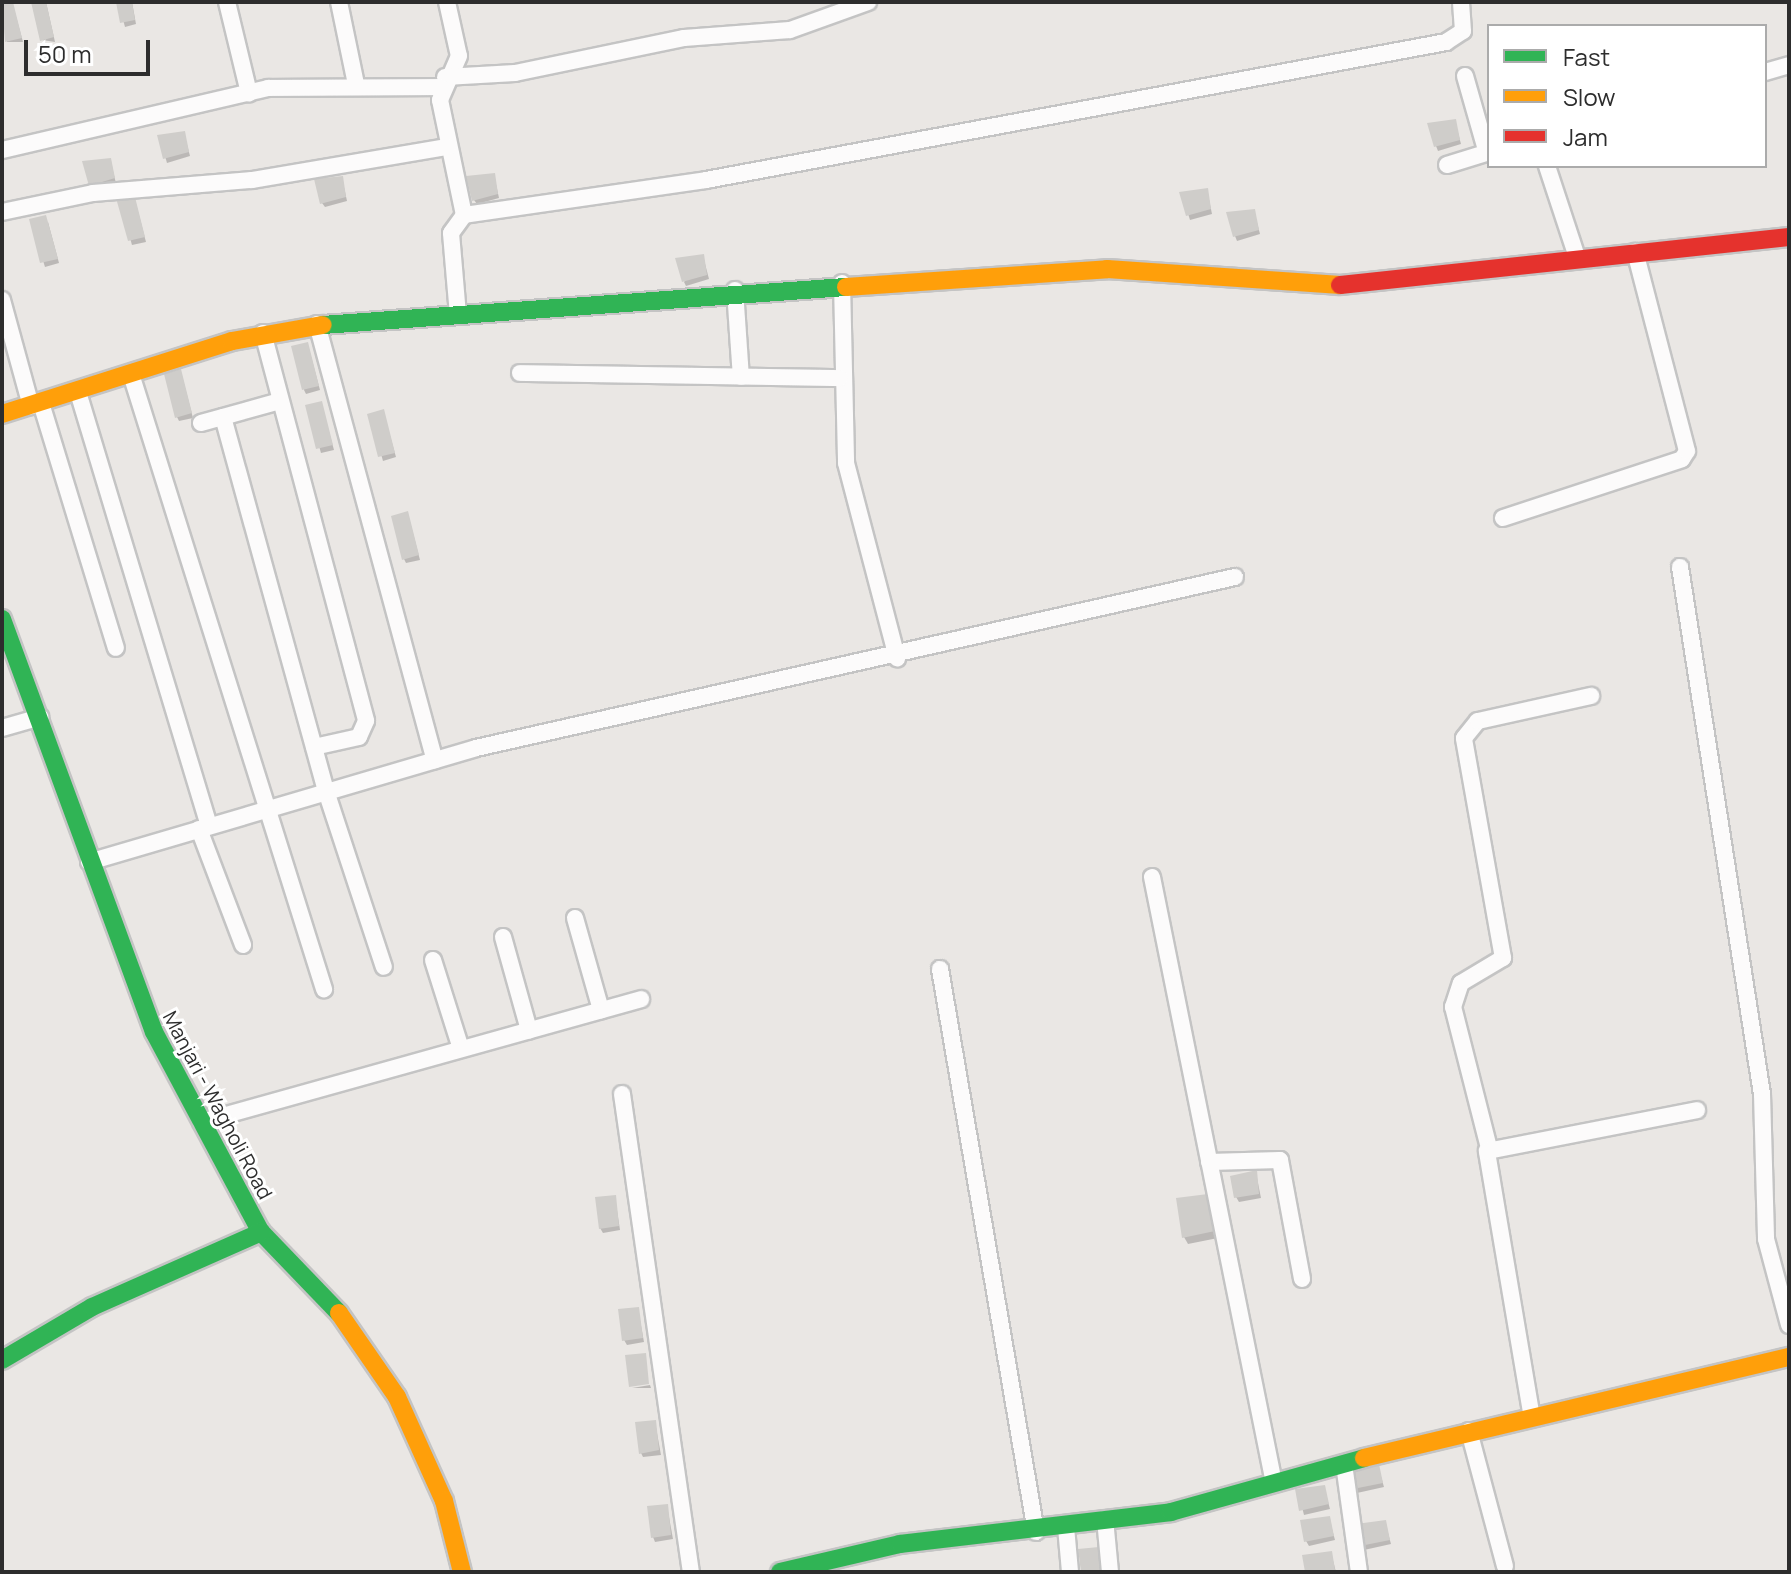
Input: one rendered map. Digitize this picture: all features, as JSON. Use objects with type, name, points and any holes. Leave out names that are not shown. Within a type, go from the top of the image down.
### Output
[{"type":"street","points":[[227,2],[249,93]]},
{"type":"street","points":[[339,2],[356,84]]},
{"type":"street","points":[[447,2],[459,56],[443,82],[448,147],[464,215]]},
{"type":"street","points":[[2,150],[249,93],[356,84],[443,82],[515,73],[684,38],[790,30],[868,2]]},
{"type":"street","points":[[458,315],[451,233],[464,215],[720,177],[1446,42],[1463,31],[1461,2]]},
{"type":"street","points":[[1767,71],[1789,65]]},
{"type":"street","points":[[1465,76],[1487,149]]},
{"type":"street","points":[[2,212],[93,193],[252,180],[448,147]]},
{"type":"street","points":[[1447,165],[1487,152]]},
{"type":"street","points":[[1548,168],[1577,257]]},
{"type":"street","points":[[2,414],[263,333],[317,324],[458,315],[735,290],[1107,269],[1331,286],[1577,257],[1789,237]]},
{"type":"street","points":[[1503,518],[1682,459],[1687,451],[1635,252]]},
{"type":"street","points":[[842,283],[840,378],[846,463],[897,658]]},
{"type":"street","points":[[735,290],[741,377]]},
{"type":"street","points":[[2,300],[116,648]]},
{"type":"street","points":[[317,324],[435,760]]},
{"type":"street","points":[[263,333],[366,721],[359,737],[314,747]]},
{"type":"street","points":[[520,373],[840,378]]},
{"type":"street","points":[[131,374],[265,810],[324,989]]},
{"type":"street","points":[[78,392],[204,828],[243,945]]},
{"type":"street","points":[[201,423],[280,401]]},
{"type":"street","points":[[223,417],[326,791],[384,967]]},
{"type":"street","points":[[1680,567],[1762,1094],[1766,1239],[1789,1325]]},
{"type":"street","points":[[89,862],[435,760],[897,658],[1235,577]]},
{"type":"street","name":"Manjari - Wagholi Road","points":[[2,619],[10,658],[40,717],[127,971],[201,1122],[261,1232],[346,1320],[381,1370],[444,1501],[462,1572]]},
{"type":"street","points":[[1532,1418],[1485,1166],[1489,1148],[1453,1007],[1461,983],[1503,958],[1464,738],[1478,721],[1591,696]]},
{"type":"street","points":[[2,728],[40,717]]},
{"type":"street","points":[[1152,877],[1274,1483]]},
{"type":"street","points":[[575,918],[601,1010]]},
{"type":"street","points":[[503,937],[529,1030]]},
{"type":"street","points":[[433,960],[461,1049]]},
{"type":"street","points":[[940,969],[1036,1532]]},
{"type":"street","points":[[201,1122],[641,999]]},
{"type":"street","points":[[622,1094],[691,1572]]},
{"type":"street","points":[[1489,1148],[1697,1110]]},
{"type":"street","points":[[1209,1162],[1280,1160],[1302,1279]]},
{"type":"street","points":[[2,1360],[92,1307],[261,1232]]},
{"type":"street","points":[[780,1572],[900,1544],[1036,1532],[1105,1519],[1171,1512],[1469,1431],[1789,1357]]},
{"type":"street","points":[[1469,1431],[1505,1566]]},
{"type":"street","points":[[1344,1464],[1359,1572]]},
{"type":"street","points":[[1105,1519],[1110,1572]]},
{"type":"street","points":[[1066,1527],[1070,1572]]},
{"type":"building","points":[[2,2],[13,2],[22,38],[5,42]]},
{"type":"building","points":[[31,2],[46,2],[54,37],[40,41]]},
{"type":"building","points":[[116,2],[132,2],[135,20],[120,23]]},
{"type":"building","points":[[1456,119],[1460,140],[1434,147],[1427,123]]},
{"type":"building","points":[[185,131],[189,152],[163,159],[157,135]]},
{"type":"building","points":[[111,158],[115,178],[89,186],[82,161]]},
{"type":"building","points":[[495,173],[498,194],[472,201],[466,176]]},
{"type":"building","points":[[343,176],[346,197],[320,204],[314,179]]},
{"type":"building","points":[[1208,188],[1211,209],[1186,216],[1179,192]]},
{"type":"building","points":[[134,193],[145,237],[128,241],[116,198]]},
{"type":"building","points":[[1255,209],[1259,230],[1233,237],[1226,212]]},
{"type":"building","points":[[46,215],[58,259],[40,263],[29,219]]},
{"type":"building","points":[[704,254],[707,275],[682,282],[675,258]]},
{"type":"building","points":[[308,342],[319,386],[302,390],[291,346]]},
{"type":"building","points":[[181,369],[192,413],[175,418],[164,374]]},
{"type":"building","points":[[322,401],[333,445],[316,449],[305,405]]},
{"type":"building","points":[[384,409],[395,453],[378,457],[367,414]]},
{"type":"building","points":[[408,511],[419,555],[402,560],[391,516]]},
{"type":"building","points":[[1257,1170],[1259,1194],[1234,1198],[1230,1176]]},
{"type":"building","points":[[1208,1194],[1215,1231],[1182,1238],[1176,1198]]},
{"type":"building","points":[[616,1195],[619,1226],[599,1229],[595,1197]]},
{"type":"building","points":[[639,1307],[643,1338],[622,1341],[618,1309]]},
{"type":"building","points":[[646,1353],[649,1384],[629,1387],[625,1355]]},
{"type":"building","points":[[656,1420],[659,1450],[639,1454],[635,1422]]},
{"type":"building","points":[[1379,1464],[1383,1483],[1353,1489],[1349,1468]]},
{"type":"building","points":[[1325,1485],[1329,1504],[1299,1511],[1295,1489]]},
{"type":"building","points":[[668,1504],[671,1535],[651,1538],[647,1506]]},
{"type":"building","points":[[1330,1516],[1334,1536],[1304,1542],[1300,1520]]},
{"type":"building","points":[[1386,1520],[1390,1540],[1360,1546],[1356,1524]]},
{"type":"building","points":[[1099,1547],[1102,1572],[1081,1572],[1078,1549]]},
{"type":"building","points":[[1332,1551],[1335,1570],[1305,1572],[1302,1555]]},
{"type":"traffic: fast","points":[[323,325],[846,287]]},
{"type":"traffic: fast","points":[[2,619],[154,1032],[261,1232],[339,1313]]},
{"type":"traffic: fast","points":[[2,1360],[92,1307],[261,1232]]},
{"type":"traffic: fast","points":[[780,1572],[900,1544],[1171,1512],[1364,1458]]},
{"type":"traffic: slow","points":[[846,287],[1107,269],[1340,285]]},
{"type":"traffic: slow","points":[[2,414],[232,341],[323,325]]},
{"type":"traffic: slow","points":[[339,1313],[397,1397],[444,1501],[462,1572]]},
{"type":"traffic: slow","points":[[1364,1458],[1789,1357]]},
{"type":"traffic: jam","points":[[1340,285],[1789,237]]}]
